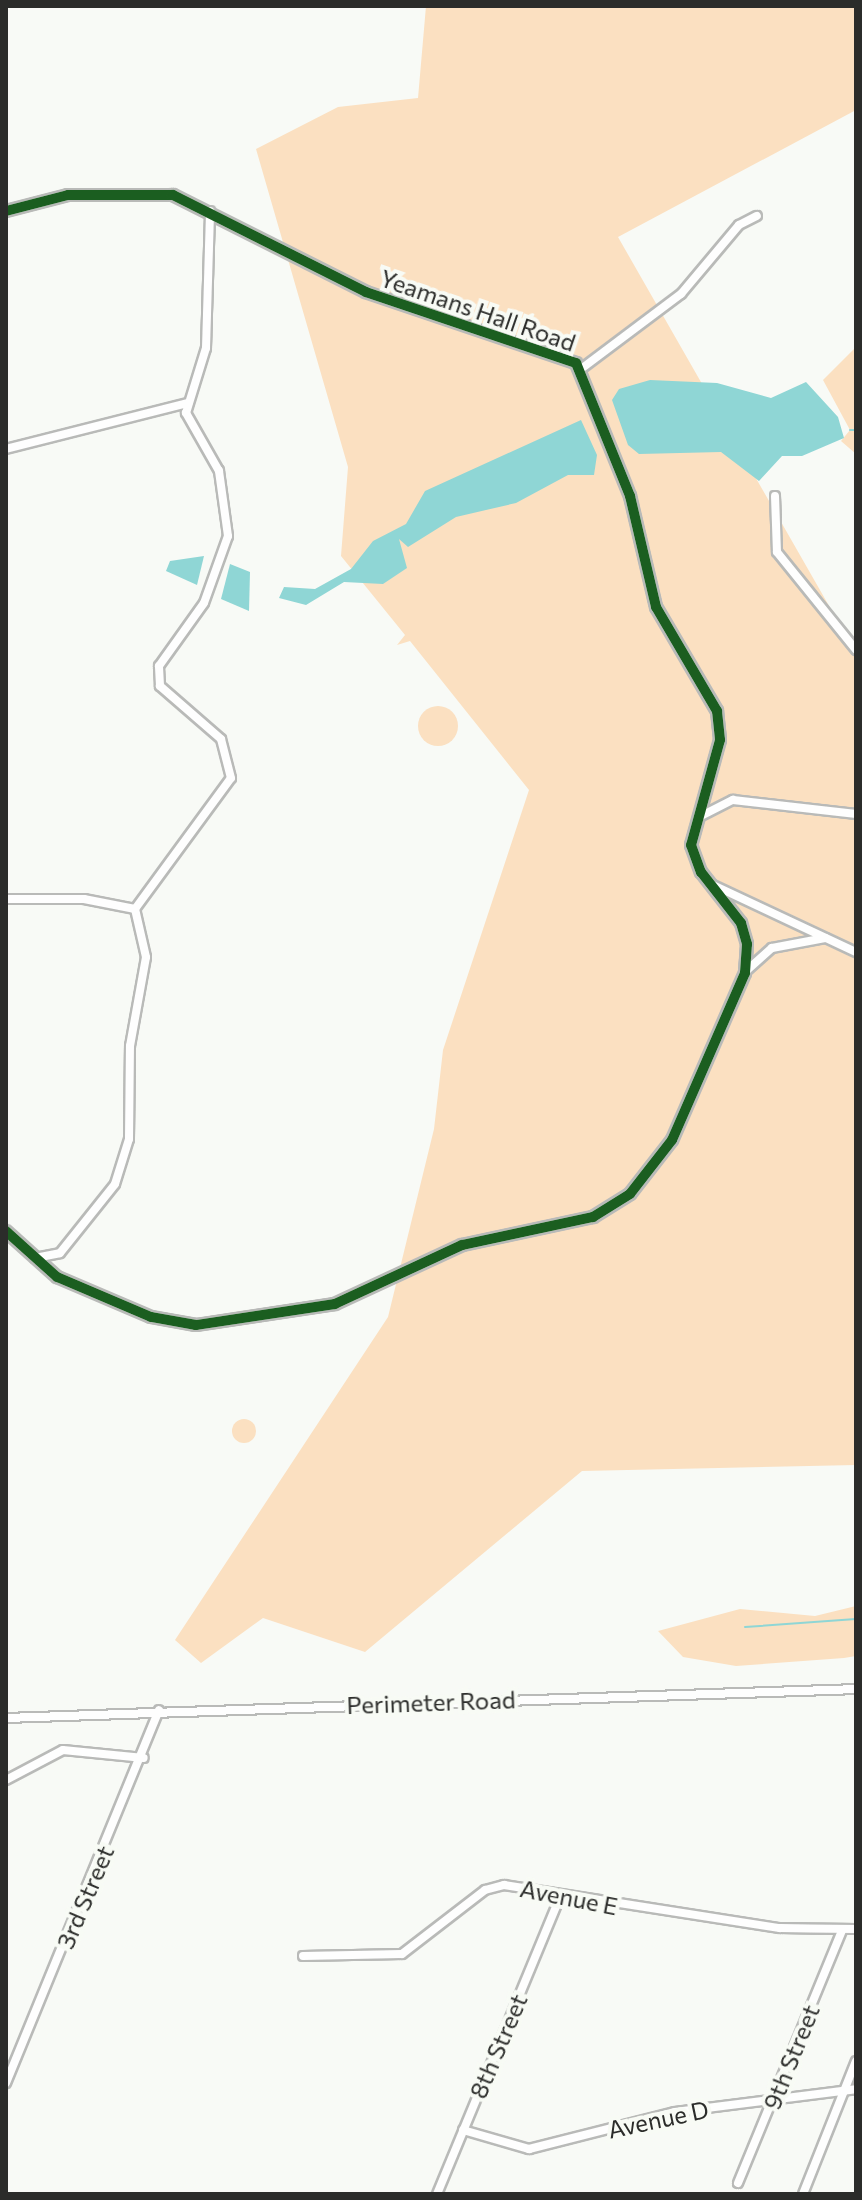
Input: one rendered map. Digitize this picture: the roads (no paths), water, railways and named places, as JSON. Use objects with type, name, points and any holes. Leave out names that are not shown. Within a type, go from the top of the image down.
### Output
[{"type":"street","name":"Yeamans Hall Road","points":[[6,211],[68,195],[173,195],[366,292],[545,350],[581,369],[599,432],[630,496],[656,607],[717,711],[720,740],[691,845],[712,885],[741,923],[745,973],[672,1140],[630,1194],[593,1217],[462,1245],[335,1304],[228,1324],[151,1317],[57,1277],[6,1231]]},
{"type":"street","points":[[135,909],[226,791],[232,767],[221,739],[160,686],[164,654],[204,603],[228,536],[219,471],[186,413],[206,348],[210,211]]},
{"type":"street","points":[[581,369],[681,294],[739,225],[757,216]]},
{"type":"street","points":[[6,449],[188,403]]},
{"type":"street","points":[[775,496],[777,552],[856,650]]},
{"type":"street","points":[[698,817],[733,800],[856,814]]},
{"type":"street","points":[[712,885],[856,952]]},
{"type":"street","points":[[6,899],[84,899],[135,909]]},
{"type":"street","points":[[35,1258],[60,1253],[75,1239],[101,1210],[123,1165],[130,1046],[146,957],[135,909]]},
{"type":"street","points":[[745,973],[787,942],[830,939]]},
{"type":"street","name":"Perimeter Road","points":[[6,1718],[159,1710],[856,1689]]},
{"type":"street","name":"3rd Street","points":[[6,2083],[144,1758],[159,1710]]},
{"type":"street","points":[[6,1780],[63,1750],[144,1758]]},
{"type":"street","name":"Avenue E","points":[[303,1956],[402,1954],[494,1888],[559,1899],[842,1931],[856,1929]]},
{"type":"street","name":"8th Street","points":[[437,2194],[559,1899]]},
{"type":"street","name":"9th Street","points":[[738,2183],[842,1931]]},
{"type":"street","points":[[803,2194],[856,2061]]},
{"type":"street","name":"Avenue D","points":[[463,2130],[529,2149],[675,2112],[773,2097],[842,2095],[856,2089]]},
{"type":"water","points":[[650,380],[717,383],[771,398],[806,382],[838,417],[844,438],[802,456],[782,456],[759,481],[721,452],[639,454],[628,445],[612,400],[619,389]]},
{"type":"water","points":[[581,420],[597,455],[594,475],[568,475],[516,503],[456,517],[408,547],[399,539],[407,568],[383,584],[344,582],[306,605],[279,598],[284,587],[315,589],[351,569],[373,541],[406,524],[425,491]]},
{"type":"water","points":[[204,556],[197,585],[166,571],[170,561]]},
{"type":"water","points":[[230,564],[250,572],[249,611],[221,599]]},
{"type":"waterway","points":[[850,430],[856,430]]},
{"type":"waterway","points":[[745,1627],[856,1619]]}]
